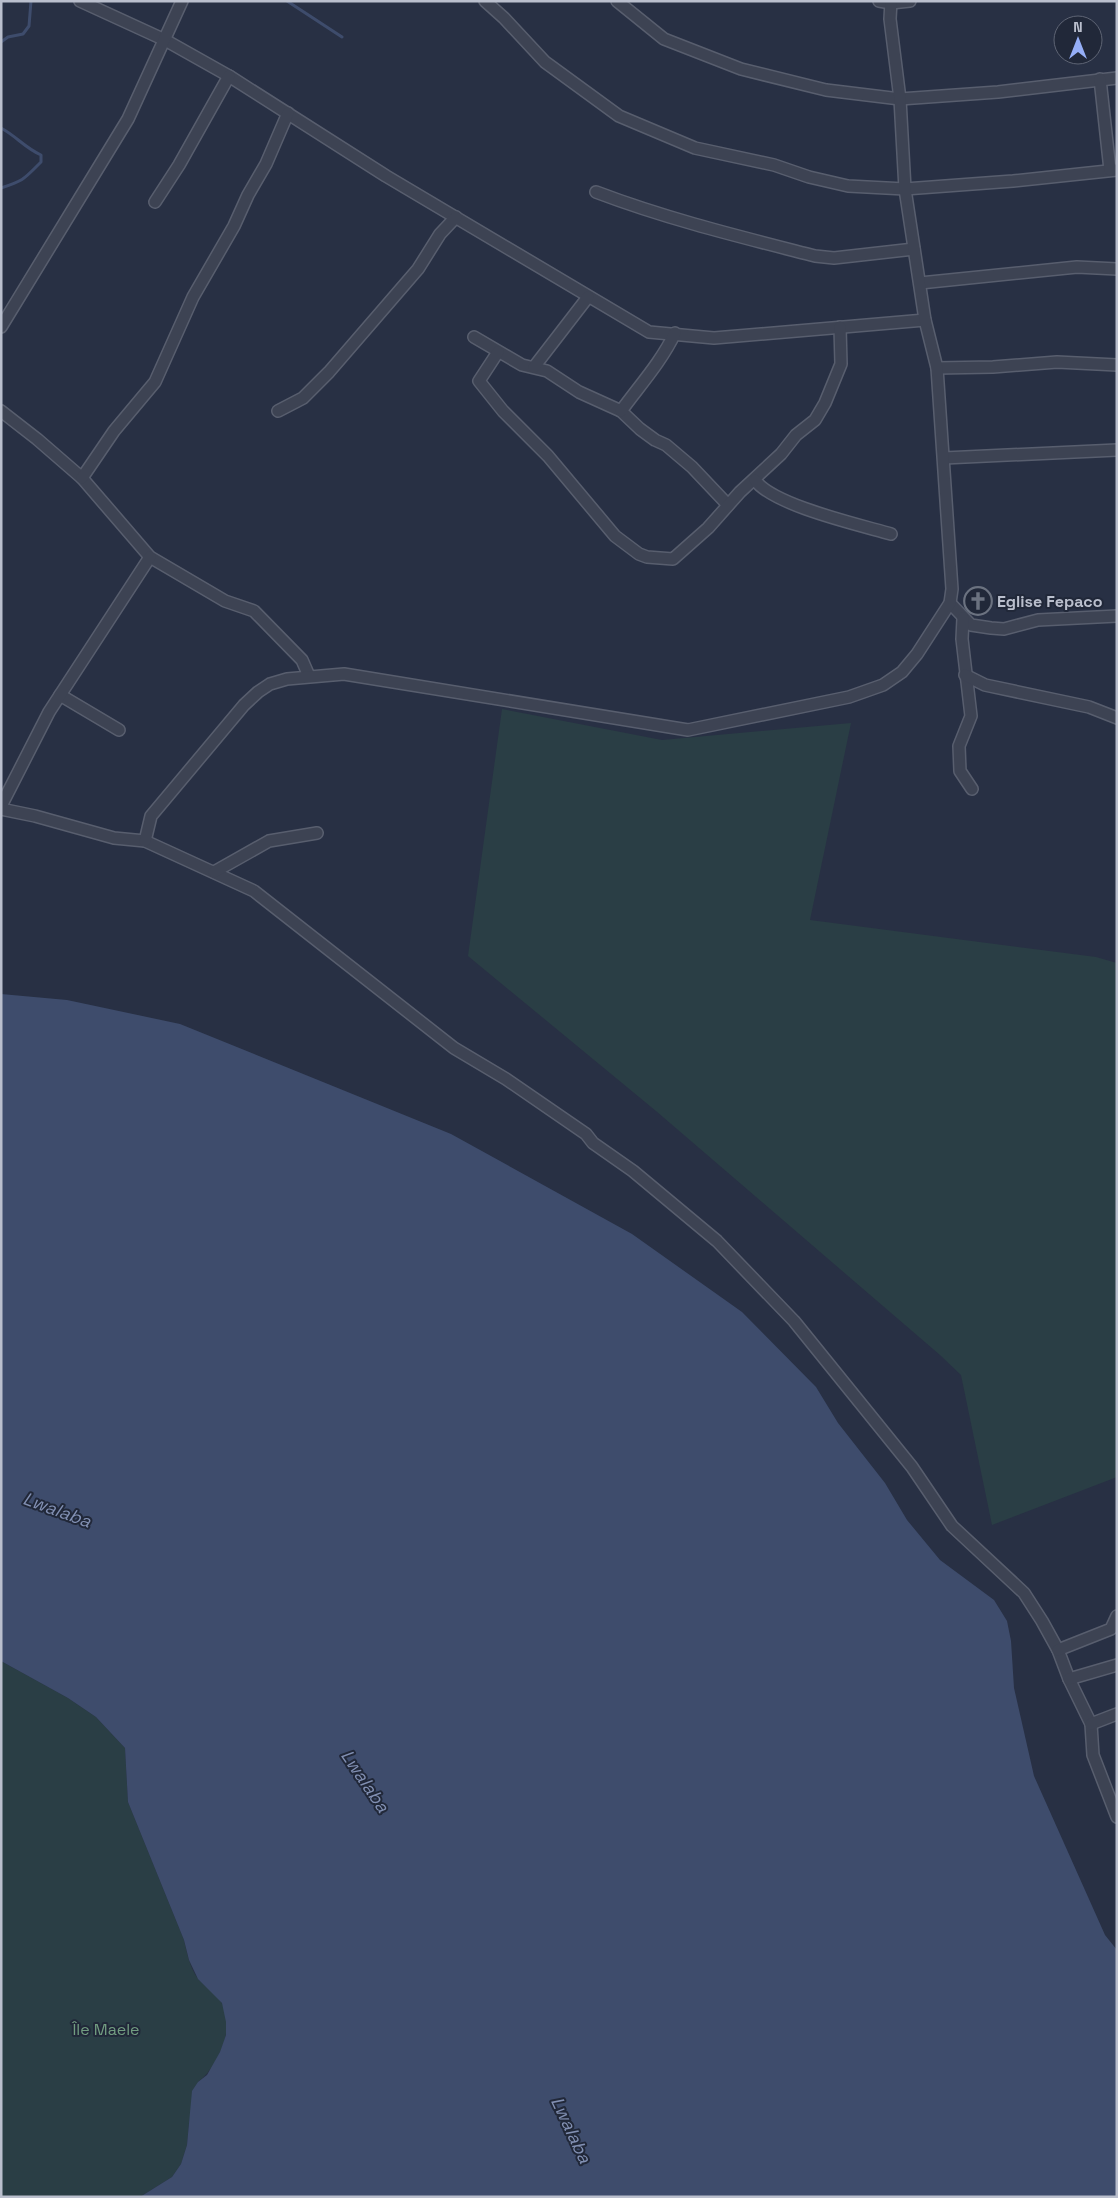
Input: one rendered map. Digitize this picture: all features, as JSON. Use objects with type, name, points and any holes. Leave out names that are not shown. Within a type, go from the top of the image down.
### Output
[{"type":"street","points":[[1,327],[88,187],[128,118],[182,1]]},
{"type":"street","points":[[485,1],[504,18],[545,62],[619,116],[695,148],[774,165],[809,177],[848,186],[905,189],[1013,181],[1114,170],[1100,79]]},
{"type":"street","points":[[617,1],[664,39],[741,69],[826,90],[900,99],[998,92],[1117,78]]},
{"type":"street","points":[[145,841],[151,816],[244,705],[270,684],[309,676],[352,675],[688,730],[849,697],[883,685],[902,672],[917,654],[950,603],[952,589],[937,368],[925,320],[905,189],[900,99],[887,2],[910,1]]},
{"type":"street","points":[[85,2],[165,40],[229,76],[386,176],[648,332],[714,338],[925,320]]},
{"type":"street","points":[[155,202],[179,165],[229,76]]},
{"type":"street","points":[[82,478],[114,431],[155,382],[193,297],[234,226],[248,195],[266,164],[288,113]]},
{"type":"street","points":[[596,192],[684,222],[815,256],[834,258],[914,249]]},
{"type":"street","points":[[278,411],[302,398],[329,372],[406,284],[440,234],[456,217]]},
{"type":"street","points":[[920,283],[1077,267],[1117,268]]},
{"type":"street","points":[[534,367],[588,297]]},
{"type":"street","points":[[498,352],[479,382],[503,411],[548,456],[615,536],[639,554],[647,557],[673,559],[708,528],[728,505],[781,454],[796,435],[815,420],[825,404],[841,364],[840,327]]},
{"type":"street","points":[[621,411],[646,375],[654,369],[664,355],[675,333]]},
{"type":"street","points":[[474,338],[522,365],[547,371],[579,392],[621,411],[692,467],[728,505]]},
{"type":"street","points":[[937,368],[993,367],[1057,362],[1117,365]]},
{"type":"street","points":[[1,411],[82,478],[150,557],[225,601],[254,611],[302,660],[309,676]]},
{"type":"street","points":[[944,458],[1117,450]]},
{"type":"street","points":[[755,480],[760,488],[794,506],[891,534]]},
{"type":"street","points":[[150,557],[60,695],[1,808],[114,838],[145,841],[254,891],[454,1048],[506,1079],[586,1134],[593,1143],[633,1171],[717,1241],[794,1321],[912,1467],[952,1526],[1024,1593],[1058,1650],[1069,1679],[1091,1724],[1092,1755],[1117,1817]]},
{"type":"street","points":[[950,603],[972,625],[1004,629],[1038,620],[1117,616]]},
{"type":"street","points":[[963,618],[962,639],[971,716],[959,746],[960,771],[972,789]]},
{"type":"street","points":[[965,675],[985,685],[1089,707],[1117,718]]},
{"type":"street","points":[[60,695],[119,730]]},
{"type":"street","points":[[214,872],[269,841],[317,833]]},
{"type":"street","points":[[1058,1650],[1111,1629],[1117,1616]]},
{"type":"street","points":[[1069,1679],[1117,1665]]},
{"type":"street","points":[[1091,1724],[1117,1714]]},
{"type":"green space","points":[[502,709],[662,740],[851,723],[810,920],[1096,957],[1117,963],[1117,1477],[992,1525],[961,1375],[656,1111],[468,956]]},
{"type":"green space","name":"Île Maele","points":[[1,1661],[68,1698],[96,1717],[125,1748],[128,1802],[184,1940],[193,1971],[199,1980],[219,1999],[225,2011],[227,2022],[223,2045],[212,2066],[198,2082],[189,2123],[187,2145],[181,2164],[172,2177],[140,2197],[1,2197]]},
{"type":"water","name":"Lwalaba","points":[[1,994],[67,1000],[180,1024],[451,1134],[632,1234],[742,1312],[816,1387],[838,1423],[885,1483],[907,1520],[940,1560],[994,1600],[1007,1621],[1011,1641],[1014,1688],[1034,1776],[1105,1935],[1117,1950],[1117,2197],[140,2197],[172,2177],[181,2164],[187,2145],[192,2091],[198,2082],[207,2075],[220,2052],[226,2035],[226,2022],[222,2003],[198,1979],[189,1960],[184,1940],[128,1802],[125,1748],[96,1717],[68,1698],[1,1661]]},
{"type":"waterway","points":[[1,42],[8,37],[23,34],[29,26],[31,1]]},
{"type":"waterway","points":[[287,1],[342,37]]},
{"type":"waterway","points":[[1,128],[41,155],[41,162],[27,176],[20,181],[1,188]]},
{"type":"place","name":"Eglise Fepaco","points":[[978,601]]}]
